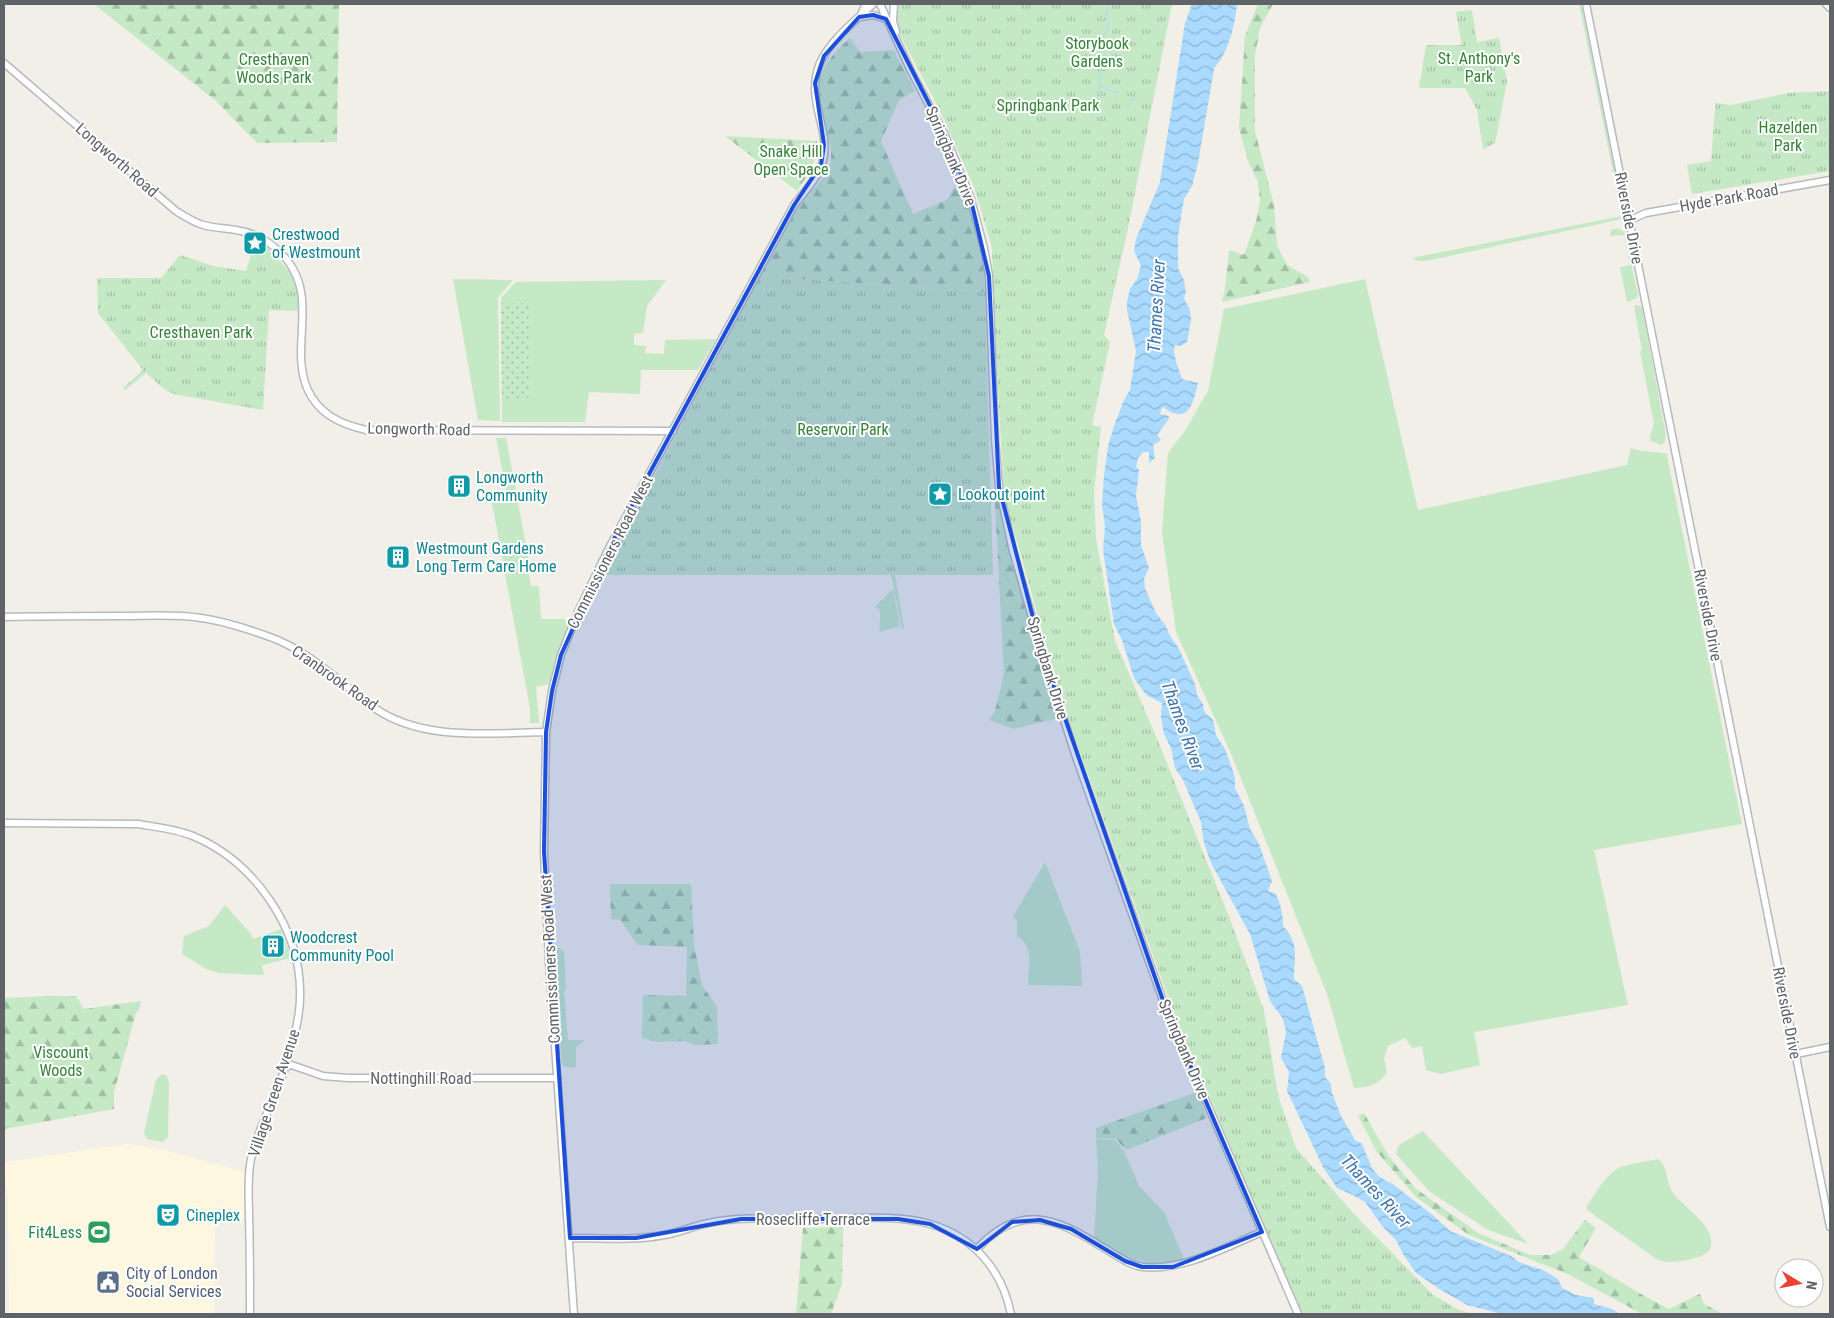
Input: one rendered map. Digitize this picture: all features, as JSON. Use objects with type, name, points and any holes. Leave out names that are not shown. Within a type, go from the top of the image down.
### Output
[{"type":"main road","points":[[859,17],[866,4]]},
{"type":"main road","name":"Commissioners Road West","points":[[574,1314],[549,962],[544,852],[546,732],[552,691],[561,655],[578,612],[607,552],[794,205],[815,178],[821,165],[824,156],[824,135],[815,101],[815,83],[819,65],[835,40],[874,4]]},
{"type":"main road","name":"Springbank Drive","points":[[880,4],[944,133],[970,196],[984,248],[989,276],[995,439],[999,487],[1014,551],[1042,652],[1077,760],[1165,1006],[1298,1314]]},
{"type":"main road","points":[[894,4],[893,21],[902,50]]},
{"type":"main road","name":"Riverside Drive","points":[[1586,4],[1830,1227]]},
{"type":"main road","points":[[1826,4],[1830,8]]},
{"type":"main road","points":[[859,17],[873,15],[886,18]]},
{"type":"main road","name":"Longworth Road","points":[[4,63],[176,211],[201,224],[238,230],[257,236],[272,245],[287,260],[294,271],[302,295],[303,312],[300,355],[302,377],[312,400],[327,416],[345,425],[366,430],[673,430]]},
{"type":"main road","name":"Hyde Park Road","points":[[1630,220],[1646,213],[1830,180]]},
{"type":"main road","name":"Cranbrook Road","points":[[4,617],[167,615],[201,618],[270,637],[293,647],[322,665],[374,708],[400,722],[429,730],[463,733],[546,732]]},
{"type":"main road","name":"Village Green Avenue","points":[[4,823],[138,824],[159,827],[193,836],[242,867],[275,906],[286,929],[299,975],[300,996],[294,1040],[251,1161],[249,1196],[250,1314]]},
{"type":"main road","points":[[1796,1054],[1830,1047]]},
{"type":"main road","name":"Nottinghill Road","points":[[286,1063],[322,1076],[348,1078],[558,1078]]},
{"type":"main road","name":"Rosecliffe Terrace","points":[[570,1238],[636,1238],[666,1235],[707,1223],[741,1220],[898,1219],[930,1224],[956,1234],[977,1249],[993,1269],[1007,1295],[1011,1314]]},
{"type":"main road","points":[[977,1249],[998,1230],[1012,1222],[1040,1220],[1054,1222],[1071,1229],[1125,1261],[1136,1265],[1173,1266],[1199,1258],[1262,1232]]},
{"type":"highlighted area","points":[[873,15],[886,19],[944,133],[970,196],[989,276],[999,487],[1042,652],[1165,1006],[1262,1232],[1173,1267],[1142,1267],[1125,1261],[1071,1229],[1040,1220],[1012,1222],[977,1249],[930,1224],[898,1219],[741,1219],[636,1238],[570,1238],[544,852],[546,732],[552,691],[561,655],[607,552],[794,205],[821,165],[824,145],[815,83],[824,56],[859,17]]},
{"type":"shaded area","points":[[126,1144],[160,1149],[245,1172],[245,1219],[215,1219],[214,1314],[9,1314],[8,1201],[4,1169],[6,1162]]},
{"type":"green space","name":"Cresthaven Woods Park","points":[[94,4],[339,4],[337,142],[257,143],[216,101]]},
{"type":"green space","name":"Springbank Park","points":[[896,4],[1172,4],[1127,233],[1104,335],[1110,342],[1092,425],[1101,427],[1094,490],[1096,539],[1115,641],[1228,914],[1264,1010],[1278,1095],[1296,1148],[1354,1214],[1433,1295],[1459,1310],[1473,1314],[1303,1314],[1290,1287],[1171,1005],[1065,712],[1004,496],[992,248],[974,187],[940,111],[897,29]]},
{"type":"green space","points":[[1258,4],[1273,4],[1260,28],[1255,55],[1255,131],[1274,205],[1277,245],[1287,265],[1308,277],[1310,282],[1222,302],[1229,250],[1244,255],[1256,221],[1260,202],[1258,182],[1248,161],[1239,128],[1245,36]]},
{"type":"green space","points":[[1579,4],[1581,4],[1624,216],[1622,219],[1426,261],[1418,261],[1412,258],[1622,216]]},
{"type":"green space","name":"St. Anthony's Park","points":[[1472,10],[1477,42],[1499,38],[1507,81],[1495,143],[1483,149],[1477,110],[1465,88],[1419,88],[1426,45],[1462,45],[1456,12]]},
{"type":"green space","points":[[850,38],[860,52],[894,50],[915,91],[899,100],[881,141],[913,214],[947,200],[958,181],[977,235],[985,292],[760,276],[795,211],[825,176],[830,166],[831,149],[819,108],[818,85],[821,75],[832,56]]},
{"type":"green space","name":"Hazelden Park","points":[[1830,91],[1830,171],[1692,194],[1687,165],[1711,161],[1716,103],[1731,105],[1789,93]]},
{"type":"green space","name":"Snake Hill Open Space","points":[[725,136],[817,141],[816,155],[809,173],[797,191]]},
{"type":"green space","points":[[1617,228],[1624,232],[1638,294],[1637,298],[1627,302],[1620,267],[1630,265],[1624,235],[1610,236],[1611,230]]},
{"type":"green space","name":"Cresthaven Park","points":[[257,236],[296,279],[301,301],[300,311],[269,310],[263,410],[173,394],[164,389],[146,373],[125,390],[123,388],[143,370],[98,313],[97,278],[161,278],[180,255],[213,266],[246,271]]},
{"type":"green space","name":"Reservoir Park","points":[[760,276],[985,292],[993,575],[895,575],[904,628],[902,629],[891,575],[602,575]]},
{"type":"green space","points":[[453,279],[513,280],[498,298],[500,421],[478,420]]},
{"type":"green space","points":[[1365,279],[1418,510],[1627,465],[1631,448],[1669,455],[1667,456],[1742,824],[1594,850],[1628,1005],[1474,1032],[1480,1065],[1441,1074],[1426,1070],[1422,1046],[1412,1048],[1405,1038],[1388,1046],[1384,1058],[1387,1073],[1383,1077],[1372,1085],[1354,1088],[1327,994],[1232,756],[1176,632],[1162,532],[1168,453],[1187,428],[1208,391],[1224,309]]},
{"type":"green space","points":[[666,280],[647,306],[643,333],[634,334],[634,345],[646,346],[645,353],[664,354],[665,340],[716,339],[698,370],[641,370],[640,394],[589,392],[585,422],[502,422],[501,298],[516,282]]},
{"type":"green space","points":[[501,303],[529,303],[529,398],[502,398]]},
{"type":"green space","points":[[1638,305],[1642,308],[1666,435],[1665,442],[1661,445],[1651,441],[1650,436],[1654,424],[1640,351],[1642,350],[1634,306]]},
{"type":"green space","points":[[496,438],[506,438],[528,556],[527,564],[531,586],[539,586],[541,619],[565,619],[570,624],[549,684],[536,687],[539,723],[530,723],[530,708],[491,498],[507,494]]},
{"type":"green space","points":[[997,500],[1035,641],[1059,718],[1014,729],[989,720],[995,711],[1004,674],[995,503]]},
{"type":"green space","points":[[893,589],[900,626],[880,632],[880,612],[879,609],[874,608]]},
{"type":"green space","points":[[1045,862],[1080,952],[1082,986],[1028,985],[1028,951],[1023,940],[1017,937],[1017,920],[1013,917]]},
{"type":"green space","points":[[610,884],[691,884],[694,945],[702,985],[717,1007],[718,1044],[696,1045],[685,1041],[658,1042],[642,1038],[643,995],[686,996],[687,947],[638,945],[620,920],[611,919]]},
{"type":"green space","points":[[225,905],[251,934],[253,939],[281,929],[291,958],[262,965],[264,975],[219,973],[206,969],[182,954],[184,936],[209,926]]},
{"type":"green space","points":[[556,948],[560,948],[564,952],[566,990],[564,991],[568,1040],[585,1040],[576,1047],[576,1066],[571,1068],[562,1065],[553,951]]},
{"type":"green space","name":"Viscount Woods","points":[[76,996],[84,1009],[141,1001],[114,1092],[114,1109],[4,1129],[4,998]]},
{"type":"green space","points":[[162,1074],[167,1077],[169,1084],[168,1137],[163,1142],[147,1139],[144,1133],[156,1080]]},
{"type":"green space","points":[[1197,1092],[1207,1118],[1126,1150],[1116,1139],[1096,1138],[1096,1128]]},
{"type":"green space","points":[[1364,1113],[1388,1155],[1415,1188],[1478,1233],[1530,1255],[1551,1255],[1563,1249],[1585,1220],[1596,1228],[1579,1257],[1669,1309],[1700,1294],[1704,1304],[1723,1314],[1642,1314],[1568,1274],[1469,1235],[1416,1197],[1377,1152],[1358,1116]]},
{"type":"green space","points":[[1423,1131],[1528,1244],[1488,1230],[1429,1191],[1396,1154],[1399,1145]]},
{"type":"green space","points":[[1096,1139],[1115,1140],[1124,1151],[1139,1186],[1164,1212],[1184,1259],[1158,1264],[1137,1261],[1116,1252],[1094,1239],[1098,1171]]},
{"type":"green space","points":[[1657,1159],[1661,1161],[1665,1169],[1673,1193],[1699,1218],[1709,1233],[1710,1249],[1703,1255],[1676,1262],[1659,1260],[1587,1210],[1587,1206],[1602,1184],[1616,1170],[1621,1167]]},
{"type":"green space","points":[[843,1227],[842,1284],[831,1314],[796,1314],[803,1228]]},
{"type":"water","name":"Thames River","points":[[1192,4],[1237,4],[1230,39],[1214,69],[1198,163],[1192,186],[1184,199],[1178,236],[1178,268],[1184,280],[1186,293],[1184,298],[1190,310],[1191,320],[1187,342],[1181,346],[1175,345],[1174,351],[1182,379],[1198,383],[1192,404],[1186,412],[1182,414],[1172,413],[1162,407],[1160,414],[1169,416],[1157,435],[1161,440],[1153,445],[1155,458],[1149,463],[1149,452],[1143,452],[1138,458],[1136,467],[1139,470],[1136,496],[1141,521],[1141,545],[1149,568],[1144,579],[1145,588],[1156,613],[1178,647],[1195,684],[1197,695],[1203,704],[1204,711],[1213,720],[1216,735],[1225,749],[1235,778],[1235,788],[1244,806],[1250,829],[1259,844],[1272,881],[1268,891],[1275,893],[1277,897],[1283,917],[1283,926],[1294,944],[1294,979],[1302,986],[1325,1068],[1325,1077],[1331,1084],[1332,1093],[1341,1116],[1355,1140],[1362,1144],[1372,1168],[1378,1176],[1394,1185],[1450,1231],[1511,1256],[1519,1262],[1543,1270],[1558,1279],[1562,1288],[1576,1295],[1594,1298],[1594,1304],[1612,1309],[1620,1314],[1502,1314],[1467,1305],[1416,1273],[1396,1240],[1383,1227],[1365,1202],[1337,1188],[1323,1167],[1287,1091],[1289,1072],[1281,1058],[1286,1032],[1283,1019],[1270,1001],[1250,934],[1211,863],[1204,843],[1201,822],[1183,780],[1175,768],[1171,748],[1164,734],[1161,717],[1162,703],[1146,695],[1134,678],[1122,640],[1114,624],[1103,550],[1105,526],[1102,505],[1104,475],[1108,446],[1114,426],[1130,390],[1136,351],[1127,302],[1130,289],[1137,279],[1141,266],[1134,251],[1136,239],[1160,182],[1185,23]]},
{"type":"waterway","points":[[1105,61],[1102,39],[1108,29],[1106,13],[1109,5]]},
{"type":"waterway","points":[[1092,114],[1099,94],[1102,69]]},
{"type":"waterway","points":[[1102,87],[1117,93]]},
{"type":"waterway","points":[[1128,106],[1133,95]]},
{"type":"place","name":"Crestwood of Westmount","points":[[255,243]]},
{"type":"place","name":"Longworth Community","points":[[459,486]]},
{"type":"place","name":"Lookout point","points":[[940,494]]},
{"type":"place","name":"Westmount Gardens Long Term Care Home","points":[[398,557]]},
{"type":"place","name":"Woodcrest Community Pool","points":[[273,946]]},
{"type":"place","name":"Cineplex","points":[[168,1215]]},
{"type":"place","name":"Fit4Less","points":[[99,1232]]},
{"type":"place","name":"City of London Social Services","points":[[108,1282]]},
{"type":"park label","name":"Storybook Gardens","points":[[1097,52]]}]
